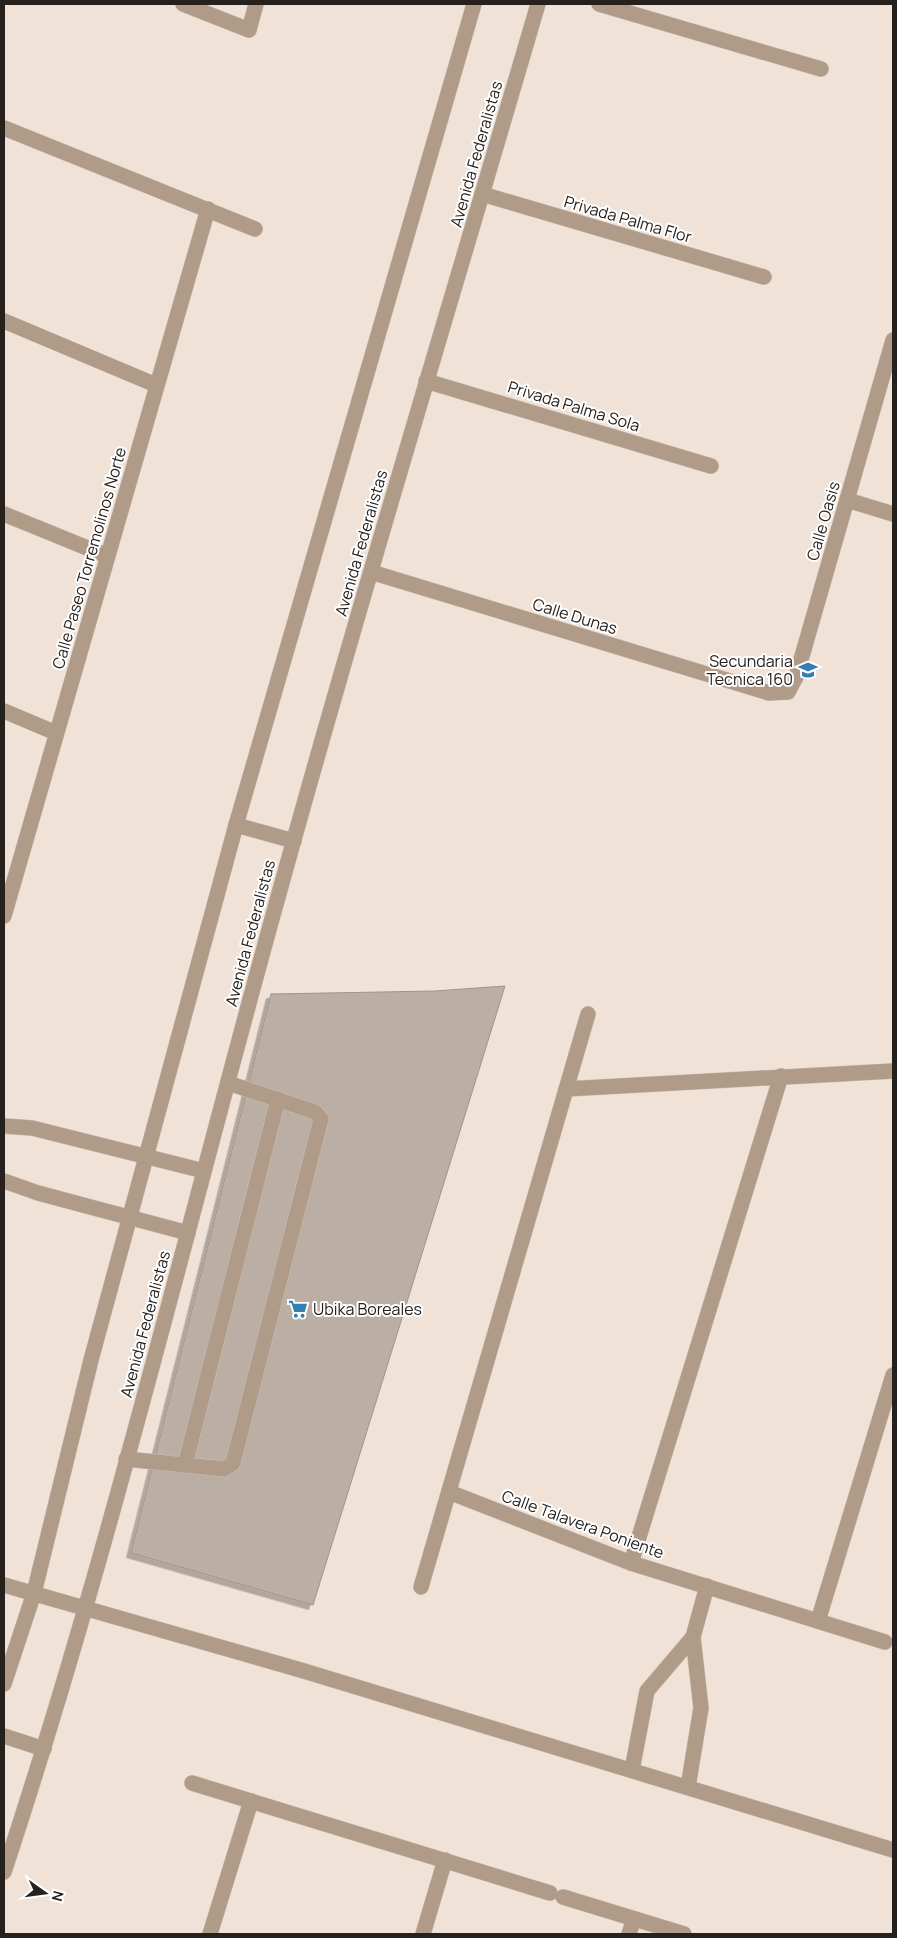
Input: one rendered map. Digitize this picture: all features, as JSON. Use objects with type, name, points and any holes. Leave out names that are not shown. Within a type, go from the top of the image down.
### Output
[{"type":"street","points":[[183,4],[249,30],[256,4]]},
{"type":"street","points":[[4,1684],[34,1593],[90,1360],[236,825],[474,4]]},
{"type":"street","name":"Avenida Federalistas","points":[[4,1872],[44,1749],[126,1459],[294,840],[426,381],[538,4]]},
{"type":"street","points":[[599,4],[821,69]]},
{"type":"street","points":[[4,128],[255,229]]},
{"type":"street","name":"Privada Palma Flor","points":[[482,194],[764,276]]},
{"type":"street","name":"Calle Paseo Torremolinos Norte","points":[[5,907],[208,209]]},
{"type":"street","points":[[4,321],[156,385]]},
{"type":"street","name":"Calle Oasis","points":[[769,694],[788,692],[796,677],[893,340]]},
{"type":"street","name":"Privada Palma Sola","points":[[426,381],[711,466]]},
{"type":"street","points":[[847,500],[893,514]]},
{"type":"street","points":[[4,514],[107,556]]},
{"type":"street","name":"Calle Dunas","points":[[371,572],[769,694]]},
{"type":"street","points":[[4,711],[56,733]]},
{"type":"street","points":[[236,825],[294,840]]},
{"type":"street","points":[[421,1587],[588,1014]]},
{"type":"street","points":[[566,1089],[781,1076],[893,1072]]},
{"type":"street","points":[[631,1562],[781,1076]]},
{"type":"street","points":[[126,1459],[224,1469],[233,1463],[320,1119],[315,1112],[228,1082]]},
{"type":"street","points":[[185,1465],[278,1100]]},
{"type":"street","points":[[4,1126],[32,1128],[204,1171]]},
{"type":"street","points":[[4,1181],[38,1194],[188,1233]]},
{"type":"street","points":[[818,1622],[893,1375]]},
{"type":"street","name":"Calle Talavera Poniente","points":[[449,1492],[631,1562],[884,1642]]},
{"type":"street","points":[[4,1585],[314,1674],[893,1850]]},
{"type":"street","points":[[688,1787],[702,1708],[693,1637],[707,1586]]},
{"type":"street","points":[[632,1770],[647,1691],[693,1637]]},
{"type":"street","points":[[4,1736],[44,1749]]},
{"type":"street","points":[[192,1782],[684,1934]]},
{"type":"street","points":[[210,1934],[251,1801]]},
{"type":"street","points":[[423,1934],[445,1860]]},
{"type":"street","points":[[629,1934],[634,1919]]},
{"type":"building","name":"Ubika Boreales","points":[[505,986],[313,1605],[131,1553],[271,994],[435,991]]},
{"type":"place","name":"Secundaria Tecnica 160","points":[[808,670]]},
{"type":"place","name":"Ubika Boreales","points":[[298,1309]]}]
